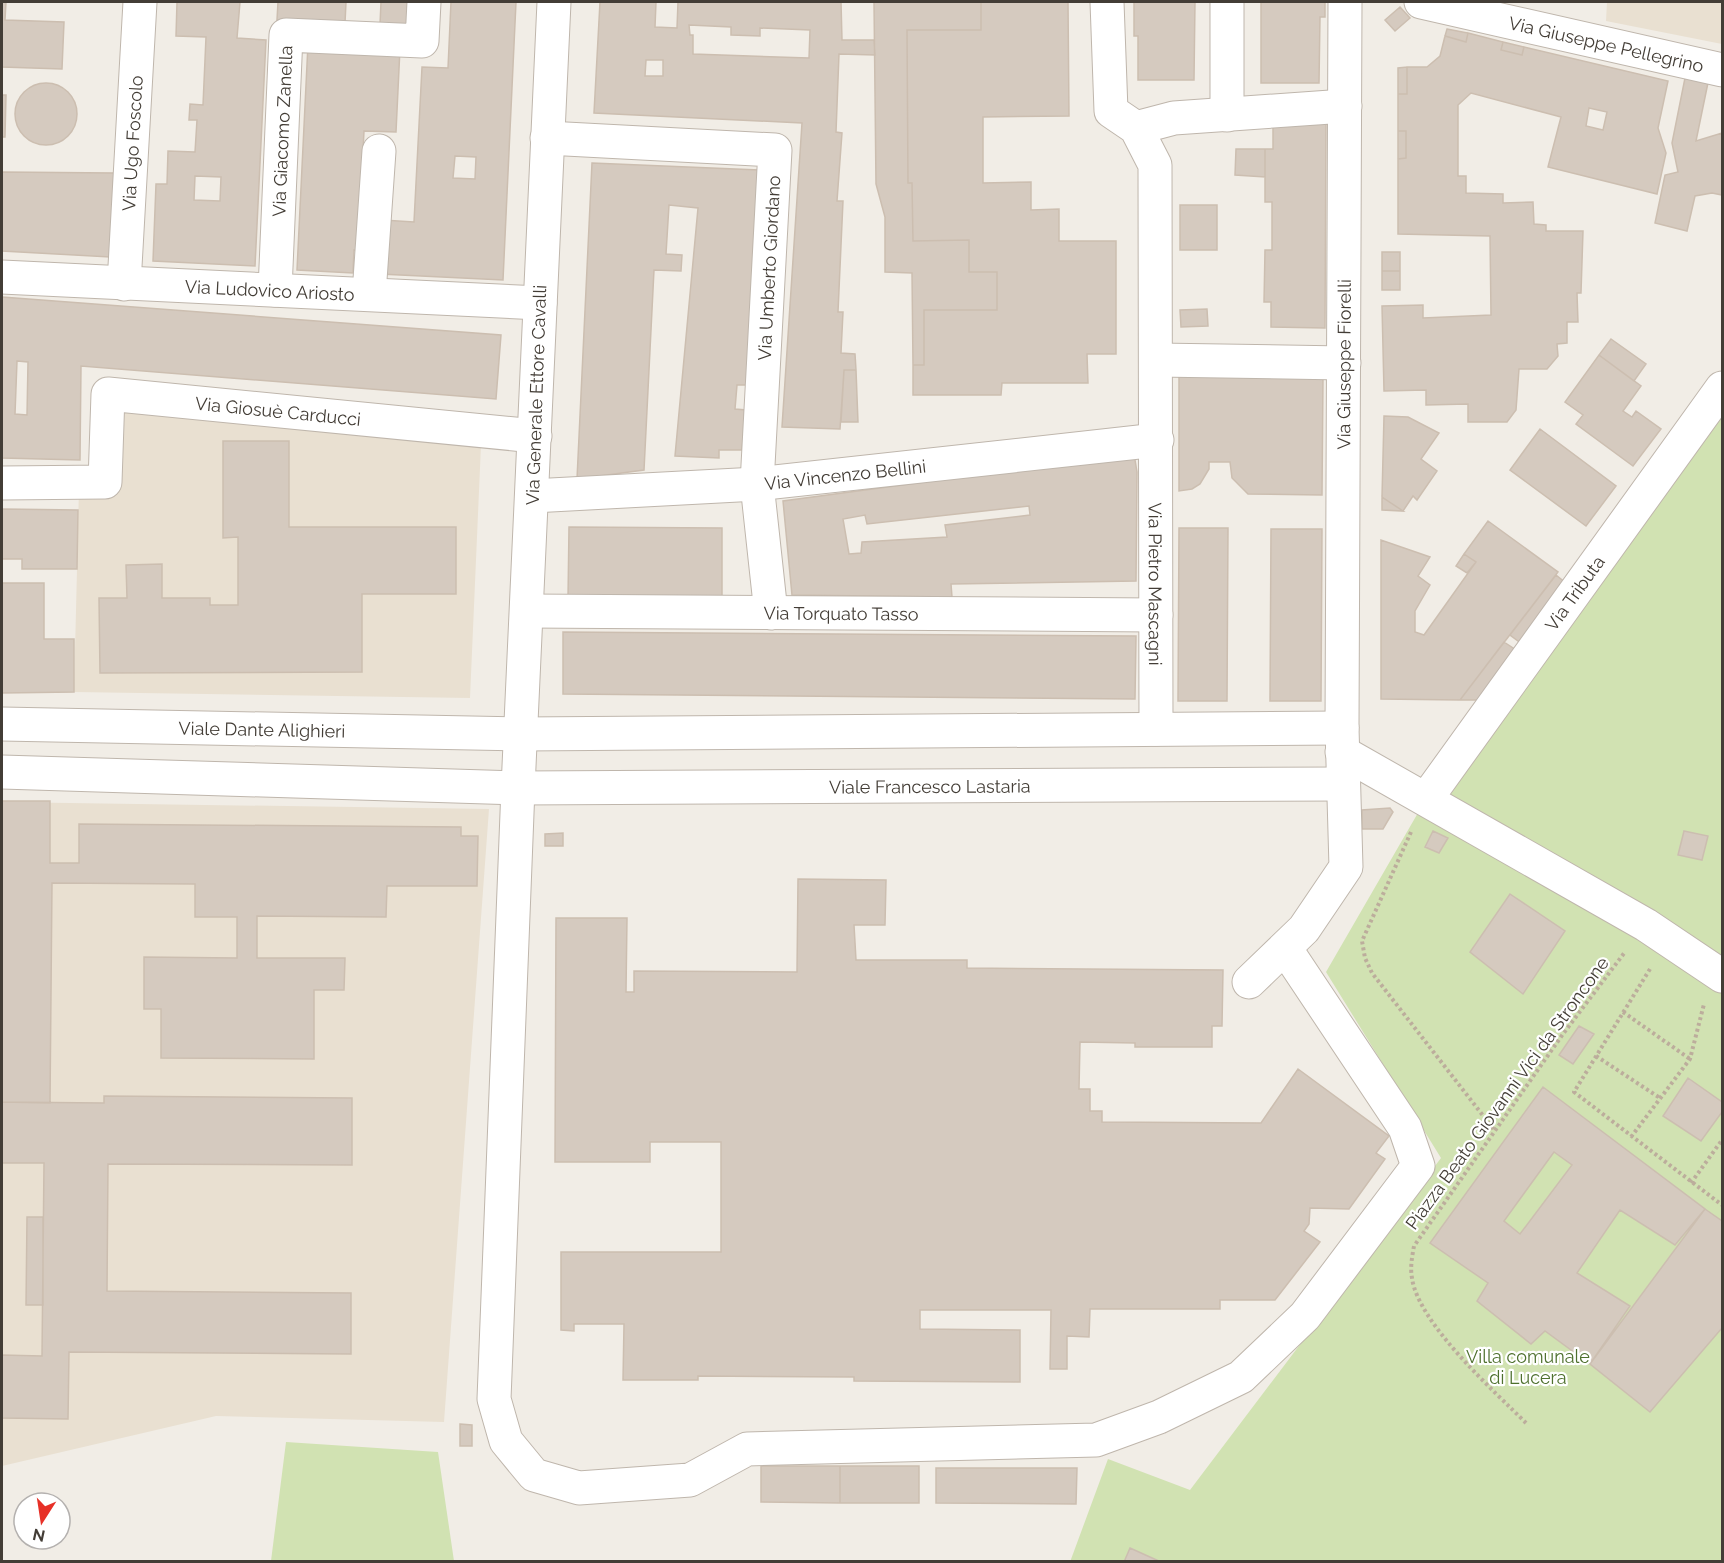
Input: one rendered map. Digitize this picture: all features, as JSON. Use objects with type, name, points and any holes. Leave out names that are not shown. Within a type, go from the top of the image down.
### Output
[{"type":"street","name":"Via Ugo Foscolo","points":[[124,284],[140,2]]},
{"type":"street","name":"Via Giacomo Zanella","points":[[275,290],[286,35],[422,41],[424,2]]},
{"type":"street","name":"Via Generale Ettore Cavalli","points":[[554,2],[518,788],[494,1399],[506,1441],[534,1475],[579,1488],[690,1480],[747,1449],[1096,1440],[1159,1417],[1241,1377],[1305,1316],[1418,1166],[1405,1128],[1285,948]]},
{"type":"street","points":[[1107,2],[1111,111],[1136,128],[1174,118],[1345,106]]},
{"type":"street","points":[[1227,2],[1227,115]]},
{"type":"street","name":"Via Giuseppe Fiorelli","points":[[1249,982],[1304,929],[1346,867],[1342,784],[1345,2]]},
{"type":"street","name":"Via Giuseppe Pellegrino","points":[[1421,2],[1722,70]]},
{"type":"street","name":"Via Pietro Mascagni","points":[[1136,128],[1155,165],[1156,729]]},
{"type":"street","name":"Via Umberto Giordano","points":[[547,138],[775,150],[757,484],[771,612]]},
{"type":"street","points":[[369,294],[379,151]]},
{"type":"street","name":"Via Ludovico Ariosto","points":[[2,276],[124,284],[540,303]]},
{"type":"street","points":[[1157,360],[1344,363]]},
{"type":"street","name":"Via Tributa","points":[[1426,799],[1722,388]]},
{"type":"street","name":"Via Giosuè Carducci","points":[[2,483],[105,482],[108,394],[535,436]]},
{"type":"street","name":"Via Vincenzo Bellini","points":[[532,496],[757,484],[1157,440]]},
{"type":"street","name":"Via Torquato Tasso","points":[[527,611],[1156,615]]},
{"type":"street","name":"Viale Dante Alighieri","points":[[2,724],[521,734]]},
{"type":"street","points":[[521,734],[1156,729],[1342,740],[1426,799],[1657,932],[1714,986]]},
{"type":"street","points":[[2,772],[518,788]]},
{"type":"street","name":"Viale Francesco Lastaria","points":[[518,788],[1342,784]]},
{"type":"path","points":[[1426,799],[1362,941],[1365,958],[1372,973],[1495,1131]]},
{"type":"path","points":[[1657,932],[1623,1012],[1574,1092],[1722,1205]]},
{"type":"path","name":"Piazza Beato Giovanni Vici da Stroncone","points":[[1526,1423],[1467,1365],[1422,1306],[1412,1280],[1414,1246],[1563,1034],[1657,932]]},
{"type":"path","points":[[1630,1137],[1690,1059],[1714,986]]},
{"type":"path","points":[[1623,1012],[1690,1059]]},
{"type":"path","points":[[1596,1056],[1660,1098]]},
{"type":"path","points":[[1691,1183],[1722,1140]]},
{"type":"shaded area","points":[[1607,2],[1722,2],[1722,44],[1606,21]]},
{"type":"shaded area","points":[[114,399],[481,445],[470,698],[74,692],[79,488],[108,486]]},
{"type":"shaded area","points":[[2,802],[489,809],[444,1422],[216,1416],[2,1466]]},
{"type":"green space","name":"Villa comunale di Lucera","points":[[1722,397],[1722,1561],[1070,1562],[1108,1459],[1190,1490],[1441,1158],[1326,972],[1426,799]]},
{"type":"green space","points":[[286,1442],[438,1452],[454,1561],[271,1561]]},
{"type":"building","points":[[2,2],[6,2],[5,20],[64,22],[62,69],[2,67]]},
{"type":"building","points":[[177,2],[240,2],[237,38],[266,40],[255,266],[153,261],[156,184],[167,184],[168,151],[195,152],[197,120],[189,120],[190,104],[203,105],[206,37],[176,36]],"holes":[[[195,176],[221,177],[220,201],[194,200]]]},
{"type":"building","points":[[278,2],[346,2],[345,23],[277,20]]},
{"type":"building","points":[[381,2],[412,2],[410,26],[380,25]]},
{"type":"building","points":[[451,2],[516,2],[503,280],[380,274],[383,220],[414,222],[422,67],[448,68]],"holes":[[[455,156],[476,157],[475,179],[453,178]]]},
{"type":"building","points":[[600,2],[656,2],[655,27],[677,28],[678,2],[841,2],[842,40],[874,40],[875,55],[839,54],[836,132],[842,133],[837,201],[843,201],[838,312],[843,312],[841,353],[855,354],[856,370],[844,370],[840,429],[782,427],[802,123],[594,113]],"holes":[[[689,25],[731,27],[731,35],[760,36],[760,28],[810,30],[809,58],[693,54],[693,35],[690,35]],[[646,60],[663,60],[663,76],[645,76]]]},
{"type":"building","points":[[874,2],[981,2],[981,30],[907,30],[908,183],[912,183],[913,241],[969,240],[969,272],[997,272],[997,310],[924,310],[924,365],[913,365],[912,273],[885,272],[885,217],[876,184]]},
{"type":"building","points":[[981,2],[1068,2],[1069,116],[983,117],[983,183],[1031,182],[1031,210],[1059,209],[1059,241],[1116,241],[1116,354],[1087,354],[1088,383],[1002,383],[1001,395],[913,395],[913,365],[924,365],[924,310],[997,310],[997,272],[969,272],[969,240],[913,241],[912,183],[908,183],[907,30],[981,30]]},
{"type":"building","points":[[1134,2],[1195,2],[1194,80],[1138,80],[1138,36],[1134,36]]},
{"type":"building","points":[[1261,2],[1325,2],[1325,17],[1320,17],[1319,83],[1261,83]]},
{"type":"building","points":[[1400,7],[1410,18],[1395,31],[1385,20]]},
{"type":"building","points":[[1447,29],[1468,33],[1466,42],[1445,36]]},
{"type":"building","points":[[1468,33],[1503,42],[1501,50],[1522,55],[1524,47],[1668,81],[1658,128],[1666,153],[1657,194],[1548,167],[1561,117],[1471,93],[1458,105],[1458,176],[1466,176],[1466,193],[1503,194],[1503,203],[1533,202],[1534,224],[1546,225],[1546,231],[1583,231],[1581,293],[1577,293],[1578,322],[1567,322],[1567,343],[1557,344],[1558,356],[1547,369],[1519,369],[1516,410],[1507,422],[1468,422],[1468,404],[1426,405],[1426,390],[1384,391],[1382,306],[1423,305],[1423,318],[1491,315],[1490,236],[1398,234],[1398,159],[1406,158],[1406,131],[1398,131],[1398,94],[1407,94],[1407,67],[1427,67],[1440,56],[1445,36],[1466,42]],"holes":[[[1589,108],[1607,112],[1603,130],[1586,126]]]},
{"type":"building","points":[[1503,42],[1524,47],[1522,55],[1501,50]]},
{"type":"building","points":[[308,44],[400,48],[396,132],[364,131],[358,251],[354,250],[353,273],[297,270]]},
{"type":"building","points":[[1407,67],[1407,94],[1398,94],[1398,68]]},
{"type":"building","points":[[1687,68],[1710,73],[1696,141],[1722,133],[1722,195],[1712,193],[1695,196],[1687,231],[1655,223],[1665,175],[1678,172],[1672,143]]},
{"type":"building","points":[[46,83],[63,88],[68,92],[72,97],[77,114],[72,131],[68,136],[63,140],[46,145],[29,140],[24,136],[20,131],[15,114],[20,97],[24,92],[29,88]]},
{"type":"building","points":[[2,95],[6,95],[5,137],[2,137]]},
{"type":"building","points":[[1273,124],[1326,124],[1325,328],[1271,327],[1271,302],[1264,302],[1265,250],[1272,250],[1272,202],[1265,202],[1265,149],[1273,149]]},
{"type":"building","points":[[1398,131],[1406,131],[1406,158],[1398,159]]},
{"type":"building","points":[[1236,149],[1265,149],[1265,177],[1235,175]]},
{"type":"building","points":[[592,163],[759,170],[748,385],[737,385],[735,409],[746,410],[742,450],[719,450],[719,458],[675,456],[698,208],[669,205],[666,254],[682,255],[681,271],[654,270],[644,470],[577,479]]},
{"type":"building","points":[[2,172],[114,173],[110,257],[2,251]]},
{"type":"building","points":[[1180,205],[1217,205],[1217,250],[1180,250]]},
{"type":"building","points":[[1382,252],[1400,252],[1400,271],[1382,271]]},
{"type":"building","points":[[1382,271],[1400,271],[1400,290],[1382,290]]},
{"type":"building","points":[[2,297],[501,335],[496,399],[81,366],[80,460],[2,458]],"holes":[[[17,361],[28,362],[27,415],[15,414]]]},
{"type":"building","points":[[1207,309],[1208,326],[1181,327],[1180,310]]},
{"type":"building","points":[[1611,339],[1646,364],[1634,381],[1599,355]]},
{"type":"building","points":[[1599,355],[1641,386],[1623,411],[1632,417],[1636,411],[1661,429],[1633,466],[1576,424],[1583,415],[1565,402]]},
{"type":"building","points":[[844,370],[856,370],[858,422],[841,422]]},
{"type":"building","points":[[1179,373],[1323,376],[1322,495],[1248,494],[1232,478],[1230,462],[1209,462],[1209,469],[1200,484],[1192,489],[1179,491]]},
{"type":"building","points":[[1384,416],[1408,417],[1439,433],[1421,459],[1437,471],[1417,500],[1413,496],[1403,511],[1382,497]]},
{"type":"building","points":[[1540,429],[1616,486],[1586,526],[1510,470]]},
{"type":"building","points":[[223,441],[289,441],[289,527],[456,527],[456,594],[362,594],[362,672],[100,673],[99,598],[127,598],[126,565],[162,564],[162,598],[210,598],[210,605],[238,605],[238,537],[223,538]]},
{"type":"building","points":[[1134,454],[1137,472],[1136,581],[951,584],[952,597],[792,595],[783,501]],"holes":[[[1029,506],[1030,515],[945,525],[947,537],[862,542],[861,553],[849,554],[843,519],[865,515],[867,524]]]},
{"type":"building","points":[[1382,497],[1403,511],[1382,510]]},
{"type":"building","points":[[2,509],[78,510],[77,569],[22,569],[22,559],[2,559]]},
{"type":"building","points":[[1488,521],[1558,572],[1460,700],[1381,699],[1381,540],[1430,557],[1418,576],[1430,585],[1415,611],[1415,632],[1424,635],[1476,562],[1464,554]]},
{"type":"building","points":[[569,527],[722,528],[722,600],[568,599]]},
{"type":"building","points":[[1179,528],[1228,528],[1227,701],[1178,701]]},
{"type":"building","points":[[1271,529],[1322,529],[1321,701],[1270,701]]},
{"type":"building","points":[[1464,554],[1476,562],[1467,573],[1456,566]]},
{"type":"building","points":[[1556,575],[1567,584],[1522,644],[1510,635]]},
{"type":"building","points":[[2,583],[44,583],[44,639],[74,639],[74,692],[2,693]]},
{"type":"building","points":[[563,632],[1136,636],[1135,699],[563,694]]},
{"type":"building","points":[[1504,642],[1516,650],[1478,700],[1460,700]]},
{"type":"building","points":[[2,801],[50,801],[50,863],[79,863],[79,824],[461,827],[461,836],[478,836],[477,886],[387,886],[386,917],[257,916],[257,958],[345,958],[344,990],[314,990],[314,1059],[161,1058],[161,1009],[144,1009],[144,957],[237,958],[237,917],[195,917],[195,884],[52,883],[50,1103],[2,1102]]},
{"type":"building","points":[[1390,808],[1393,812],[1383,829],[1362,829],[1362,810]]},
{"type":"building","points":[[1433,831],[1448,838],[1439,853],[1425,847]]},
{"type":"building","points":[[1684,831],[1708,836],[1702,860],[1678,855]]},
{"type":"building","points":[[563,833],[563,846],[545,846],[545,834]]},
{"type":"building","points":[[798,879],[886,880],[885,925],[854,925],[856,960],[967,960],[967,968],[1223,970],[1222,1026],[1212,1026],[1212,1047],[1135,1047],[1135,1043],[1080,1042],[1079,1089],[1090,1089],[1090,1111],[1102,1111],[1102,1122],[1261,1123],[1298,1069],[1389,1136],[1376,1153],[1385,1159],[1349,1209],[1310,1208],[1309,1224],[1304,1231],[1320,1242],[1275,1300],[1220,1300],[1220,1309],[1090,1309],[1089,1337],[1067,1336],[1067,1369],[1050,1369],[1051,1310],[920,1310],[920,1329],[1020,1330],[1020,1382],[854,1381],[854,1377],[698,1376],[698,1380],[623,1380],[624,1324],[574,1324],[574,1331],[561,1330],[561,1252],[721,1252],[721,1142],[650,1142],[650,1162],[555,1162],[556,918],[627,918],[626,992],[634,992],[634,971],[797,972]]},
{"type":"building","points":[[1510,894],[1565,931],[1523,994],[1470,952]]},
{"type":"building","points":[[1579,1026],[1594,1034],[1573,1064],[1559,1055]]},
{"type":"building","points":[[1688,1078],[1722,1102],[1722,1112],[1701,1141],[1663,1116]]},
{"type":"building","points":[[1543,1087],[1705,1209],[1675,1245],[1620,1210],[1577,1273],[1630,1306],[1590,1364],[1545,1331],[1531,1344],[1477,1301],[1488,1283],[1430,1243]],"holes":[[[1554,1152],[1572,1165],[1520,1234],[1504,1221]]]},
{"type":"building","points":[[104,1096],[352,1098],[352,1165],[108,1164],[107,1291],[351,1293],[351,1354],[69,1352],[68,1419],[2,1418],[2,1355],[42,1356],[44,1163],[2,1163],[2,1102],[104,1103]]},
{"type":"building","points":[[1705,1209],[1722,1221],[1722,1328],[1650,1412],[1590,1364]]},
{"type":"building","points":[[27,1217],[43,1217],[43,1305],[26,1305]]},
{"type":"building","points":[[460,1424],[472,1425],[472,1446],[460,1446]]},
{"type":"building","points":[[761,1466],[840,1466],[840,1503],[761,1502]]},
{"type":"building","points":[[840,1466],[919,1466],[919,1503],[840,1503]]},
{"type":"building","points":[[936,1468],[1077,1468],[1076,1504],[936,1503]]},
{"type":"building","points":[[1130,1548],[1161,1562],[1124,1562]]}]
